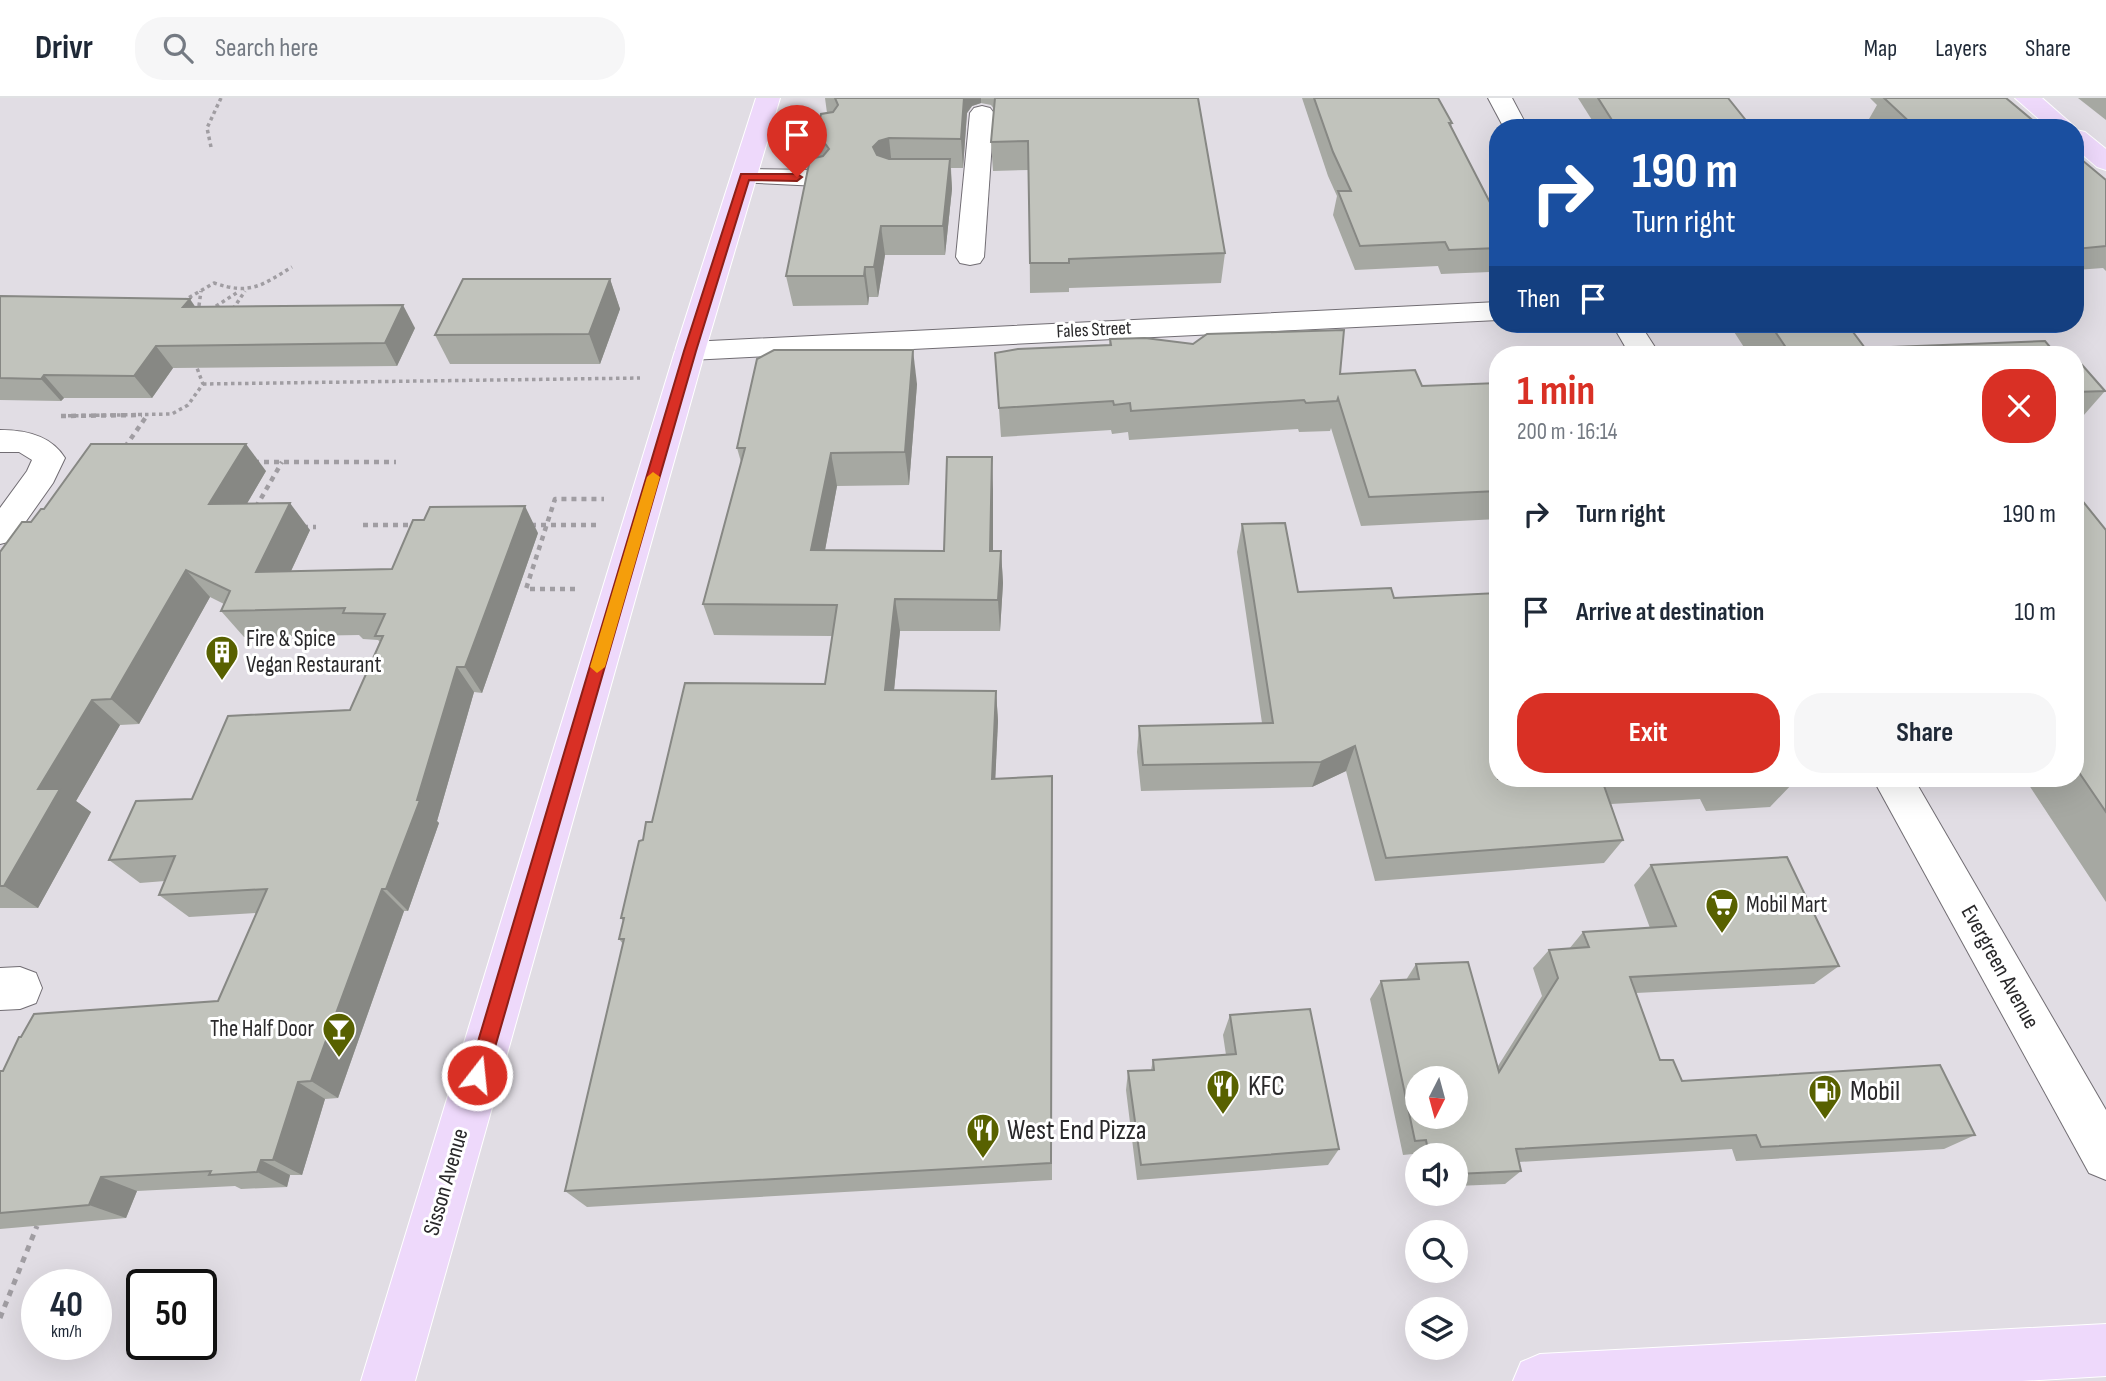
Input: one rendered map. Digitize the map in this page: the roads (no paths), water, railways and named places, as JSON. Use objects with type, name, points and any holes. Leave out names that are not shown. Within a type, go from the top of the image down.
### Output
[{"type":"main road","name":"Sisson Avenue","points":[[388,1381],[690,351],[768,98]]},
{"type":"main road","points":[[2027,98],[2053,119]]},
{"type":"main road","points":[[2084,144],[2106,162]]},
{"type":"main road","points":[[1540,1381],[2106,1350]]},
{"type":"street","points":[[1500,98],[1511,119]]},
{"type":"street","points":[[970,257],[965,179],[973,128]]},
{"type":"street","points":[[758,132],[828,133]]},
{"type":"street","points":[[745,177],[818,178]]},
{"type":"street","name":"Fales Street","points":[[690,351],[1489,311]]},
{"type":"street","points":[[0,440],[21,440],[36,446],[49,458],[42,475],[0,532]]},
{"type":"street","name":"Evergreen Avenue","points":[[1898,787],[2106,1156]]},
{"type":"place","name":"Fire & Spice Vegan Restaurant","points":[[222,682]]},
{"type":"place","name":"Mobil Mart","points":[[1722,935]]},
{"type":"place","name":"The Half Door","points":[[339,1059]]},
{"type":"place","name":"KFC","points":[[1223,1116]]},
{"type":"place","name":"Mobil","points":[[1825,1121]]},
{"type":"place","name":"West End Pizza","points":[[983,1160]]}]
